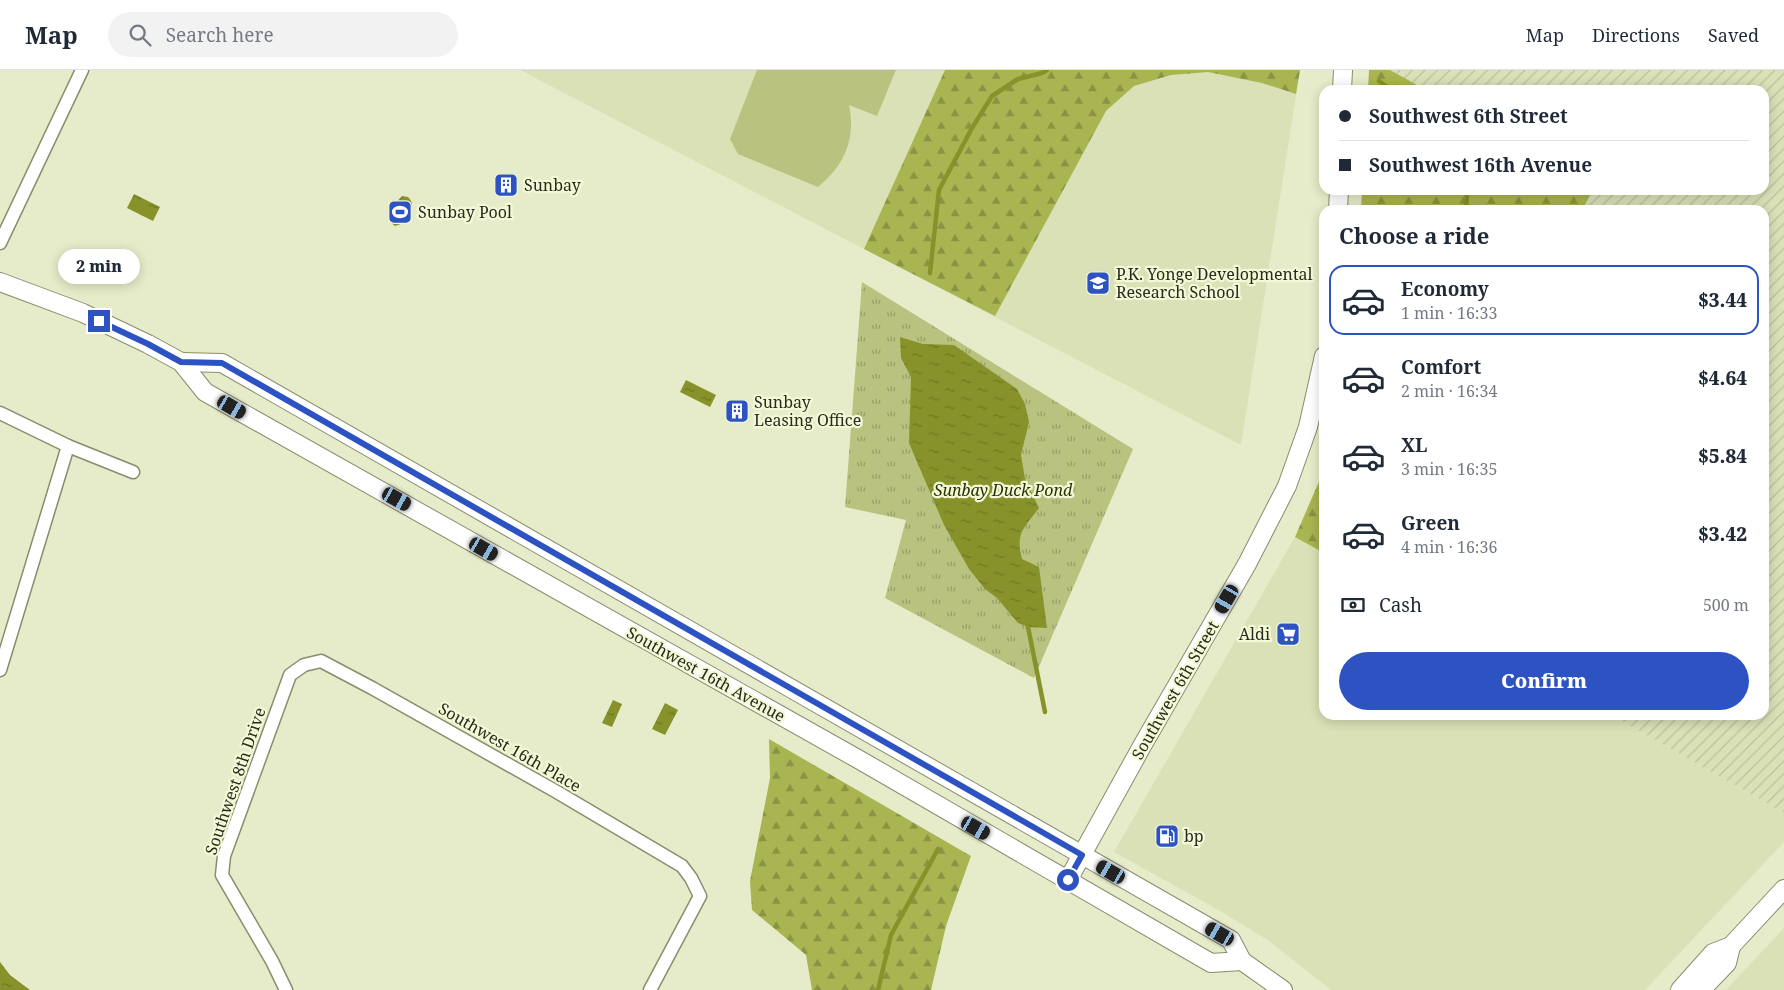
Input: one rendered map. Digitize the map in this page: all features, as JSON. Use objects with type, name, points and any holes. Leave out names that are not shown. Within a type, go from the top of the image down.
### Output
[{"type":"main road","points":[[1342,85],[1343,70]]},
{"type":"main road","name":"Southwest 16th Avenue","points":[[0,282],[82,313],[181,362],[205,392],[858,759],[1211,963],[1242,961]]},
{"type":"main road","name":"Southwest 16th Avenue","points":[[181,362],[222,363],[1231,940],[1242,961],[1283,990]]},
{"type":"main road","name":"Southwest 6th Street","points":[[1068,880],[1247,564],[1287,486],[1308,427],[1319,378]]},
{"type":"main road","points":[[1680,990],[1713,953],[1731,946],[1784,889]]},
{"type":"main road","points":[[1701,990],[1727,963],[1731,946]]},
{"type":"street","points":[[0,243],[82,70]]},
{"type":"street","points":[[0,414],[68,446],[133,472]]},
{"type":"street","points":[[0,670],[68,446]]},
{"type":"street","name":"Southwest 16th Place","points":[[304,665],[321,661],[372,688],[682,866],[691,878],[700,896],[650,990]]},
{"type":"street","name":"Southwest 8th Drive","points":[[286,990],[272,961],[222,876],[224,856],[290,675],[304,665]]},
{"type":"shaded area","name":"P.K. Yonge Developmental Research School","points":[[520,70],[1300,70],[1241,445],[864,249]]},
{"type":"shaded area","points":[[1390,70],[1784,70],[1784,813],[1620,720],[1769,720],[1769,205],[1585,205],[1590,195],[1769,195],[1769,85],[1417,85]]},
{"type":"shaded area","points":[[1295,537],[1319,550],[1319,720],[1620,720],[1784,813],[1784,842],[1645,990],[1331,990],[1269,941],[1222,912],[1114,852]]},
{"type":"shaded area","points":[[1784,928],[1784,990],[1726,990]]},
{"type":"green space","points":[[757,70],[896,70],[877,116],[849,105],[851,129],[846,150],[835,170],[818,187],[738,154],[730,139]]},
{"type":"green space","points":[[945,70],[1300,70],[1296,94],[1262,83],[1208,72],[1171,75],[1134,86],[1106,111],[995,316],[864,249]]},
{"type":"green space","points":[[1369,70],[1390,70],[1417,85],[1368,85]]},
{"type":"green space","points":[[1362,195],[1590,195],[1585,205],[1361,205]]},
{"type":"green space","name":"Sunbay Duck Pond","points":[[862,282],[1133,449],[1034,678],[885,598],[906,520],[845,507]]},
{"type":"green space","points":[[1319,482],[1319,550],[1295,537]]},
{"type":"green space","points":[[769,739],[971,856],[946,926],[931,990],[812,990],[806,955],[752,910],[750,881],[770,778]]},
{"type":"water","points":[[134,194],[160,207],[153,221],[127,208]]},
{"type":"water","name":"Sunbay Pool","points":[[402,196],[408,197],[412,206],[405,214],[404,223],[395,226],[390,222],[392,207]]},
{"type":"water","name":"Sunbay Duck Pond","points":[[900,337],[923,344],[954,345],[1017,389],[1025,404],[1029,422],[1021,455],[1025,479],[1039,508],[1022,531],[1020,550],[1022,559],[1039,567],[1047,628],[1028,627],[1018,623],[997,598],[985,589],[969,569],[944,525],[909,443],[911,377],[901,358]]},
{"type":"water","points":[[686,380],[716,395],[710,407],[680,392]]},
{"type":"water","points":[[613,700],[622,704],[612,727],[602,723]]},
{"type":"water","points":[[665,703],[678,710],[665,735],[652,729]]},
{"type":"water","points":[[0,962],[10,975],[30,990],[0,990]]},
{"type":"waterway","points":[[930,273],[939,190],[972,128],[992,96],[1018,79],[1047,70]]},
{"type":"waterway","points":[[1379,81],[1384,85]]},
{"type":"waterway","points":[[1466,195],[1466,205]]},
{"type":"waterway","points":[[1028,627],[1045,712]]},
{"type":"waterway","points":[[878,990],[891,935],[938,849]]},
{"type":"place","name":"Sunbay","points":[[506,185]]},
{"type":"place","name":"Sunbay Pool","points":[[400,212]]},
{"type":"place","name":"P.K. Yonge Developmental Research School","points":[[1098,283]]},
{"type":"place","name":"Sunbay Leasing Office","points":[[737,411]]},
{"type":"place","name":"Aldi","points":[[1288,634]]},
{"type":"place","name":"bp","points":[[1167,836]]},
{"type":"route","points":[[99,321],[181,362],[222,363],[1082,855],[1068,880]]}]
